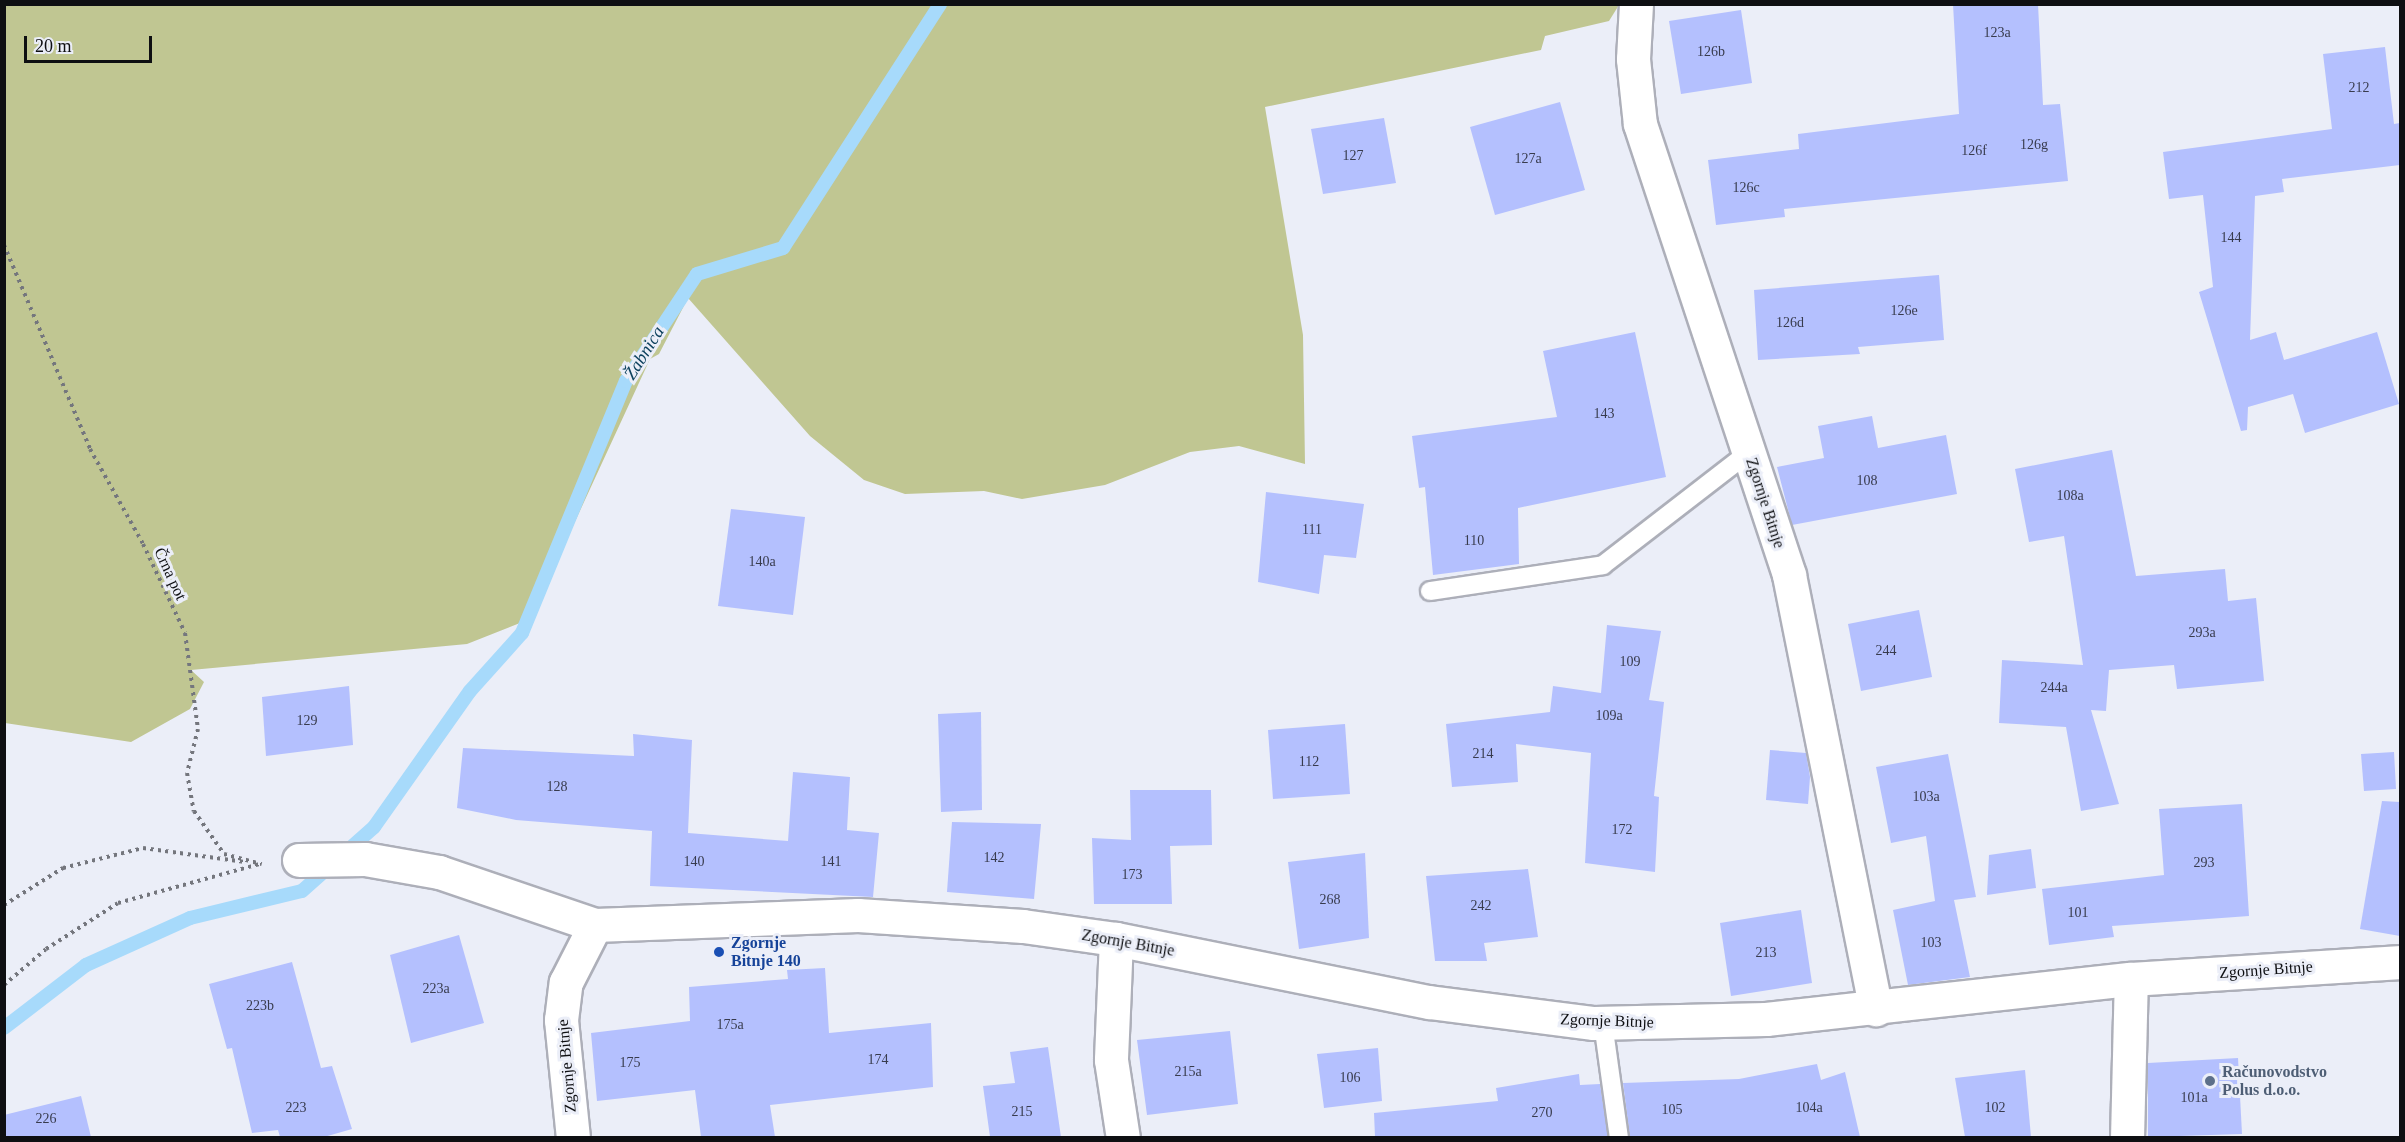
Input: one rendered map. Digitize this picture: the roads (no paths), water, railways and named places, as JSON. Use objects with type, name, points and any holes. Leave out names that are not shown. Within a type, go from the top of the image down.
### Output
[{"type":"street","name":"Zgornje Bitnje","points":[[1636,4],[1633,59],[1640,123],[1789,574],[1876,1009]]},
{"type":"street","points":[[299,860],[365,859],[439,872],[595,925]]},
{"type":"street","name":"Zgornje Bitnje","points":[[573,1137],[561,1020],[566,982],[595,925],[858,915],[1023,926],[1116,939],[1429,1002],[1603,1023],[1710,1023],[1876,1009],[2131,979],[2400,962]]},
{"type":"street","points":[[1116,939],[1111,1060],[1123,1137]]},
{"type":"street","points":[[2127,1137],[2131,979]]},
{"type":"lane","points":[[1430,591],[1603,565],[1748,453]]},
{"type":"lane","points":[[1603,1023],[1619,1137]]},
{"type":"waterway","name":"Žabnica","points":[[4,1028],[86,965],[190,918],[302,891],[374,827],[470,691],[522,633],[626,381],[697,274],[783,248],[940,4]]},
{"type":"place","name":"Zgornje Bitnje 140","points":[[719,952]]},
{"type":"place","name":"Računovodstvo Polus d.o.o.","points":[[2210,1081]]}]
